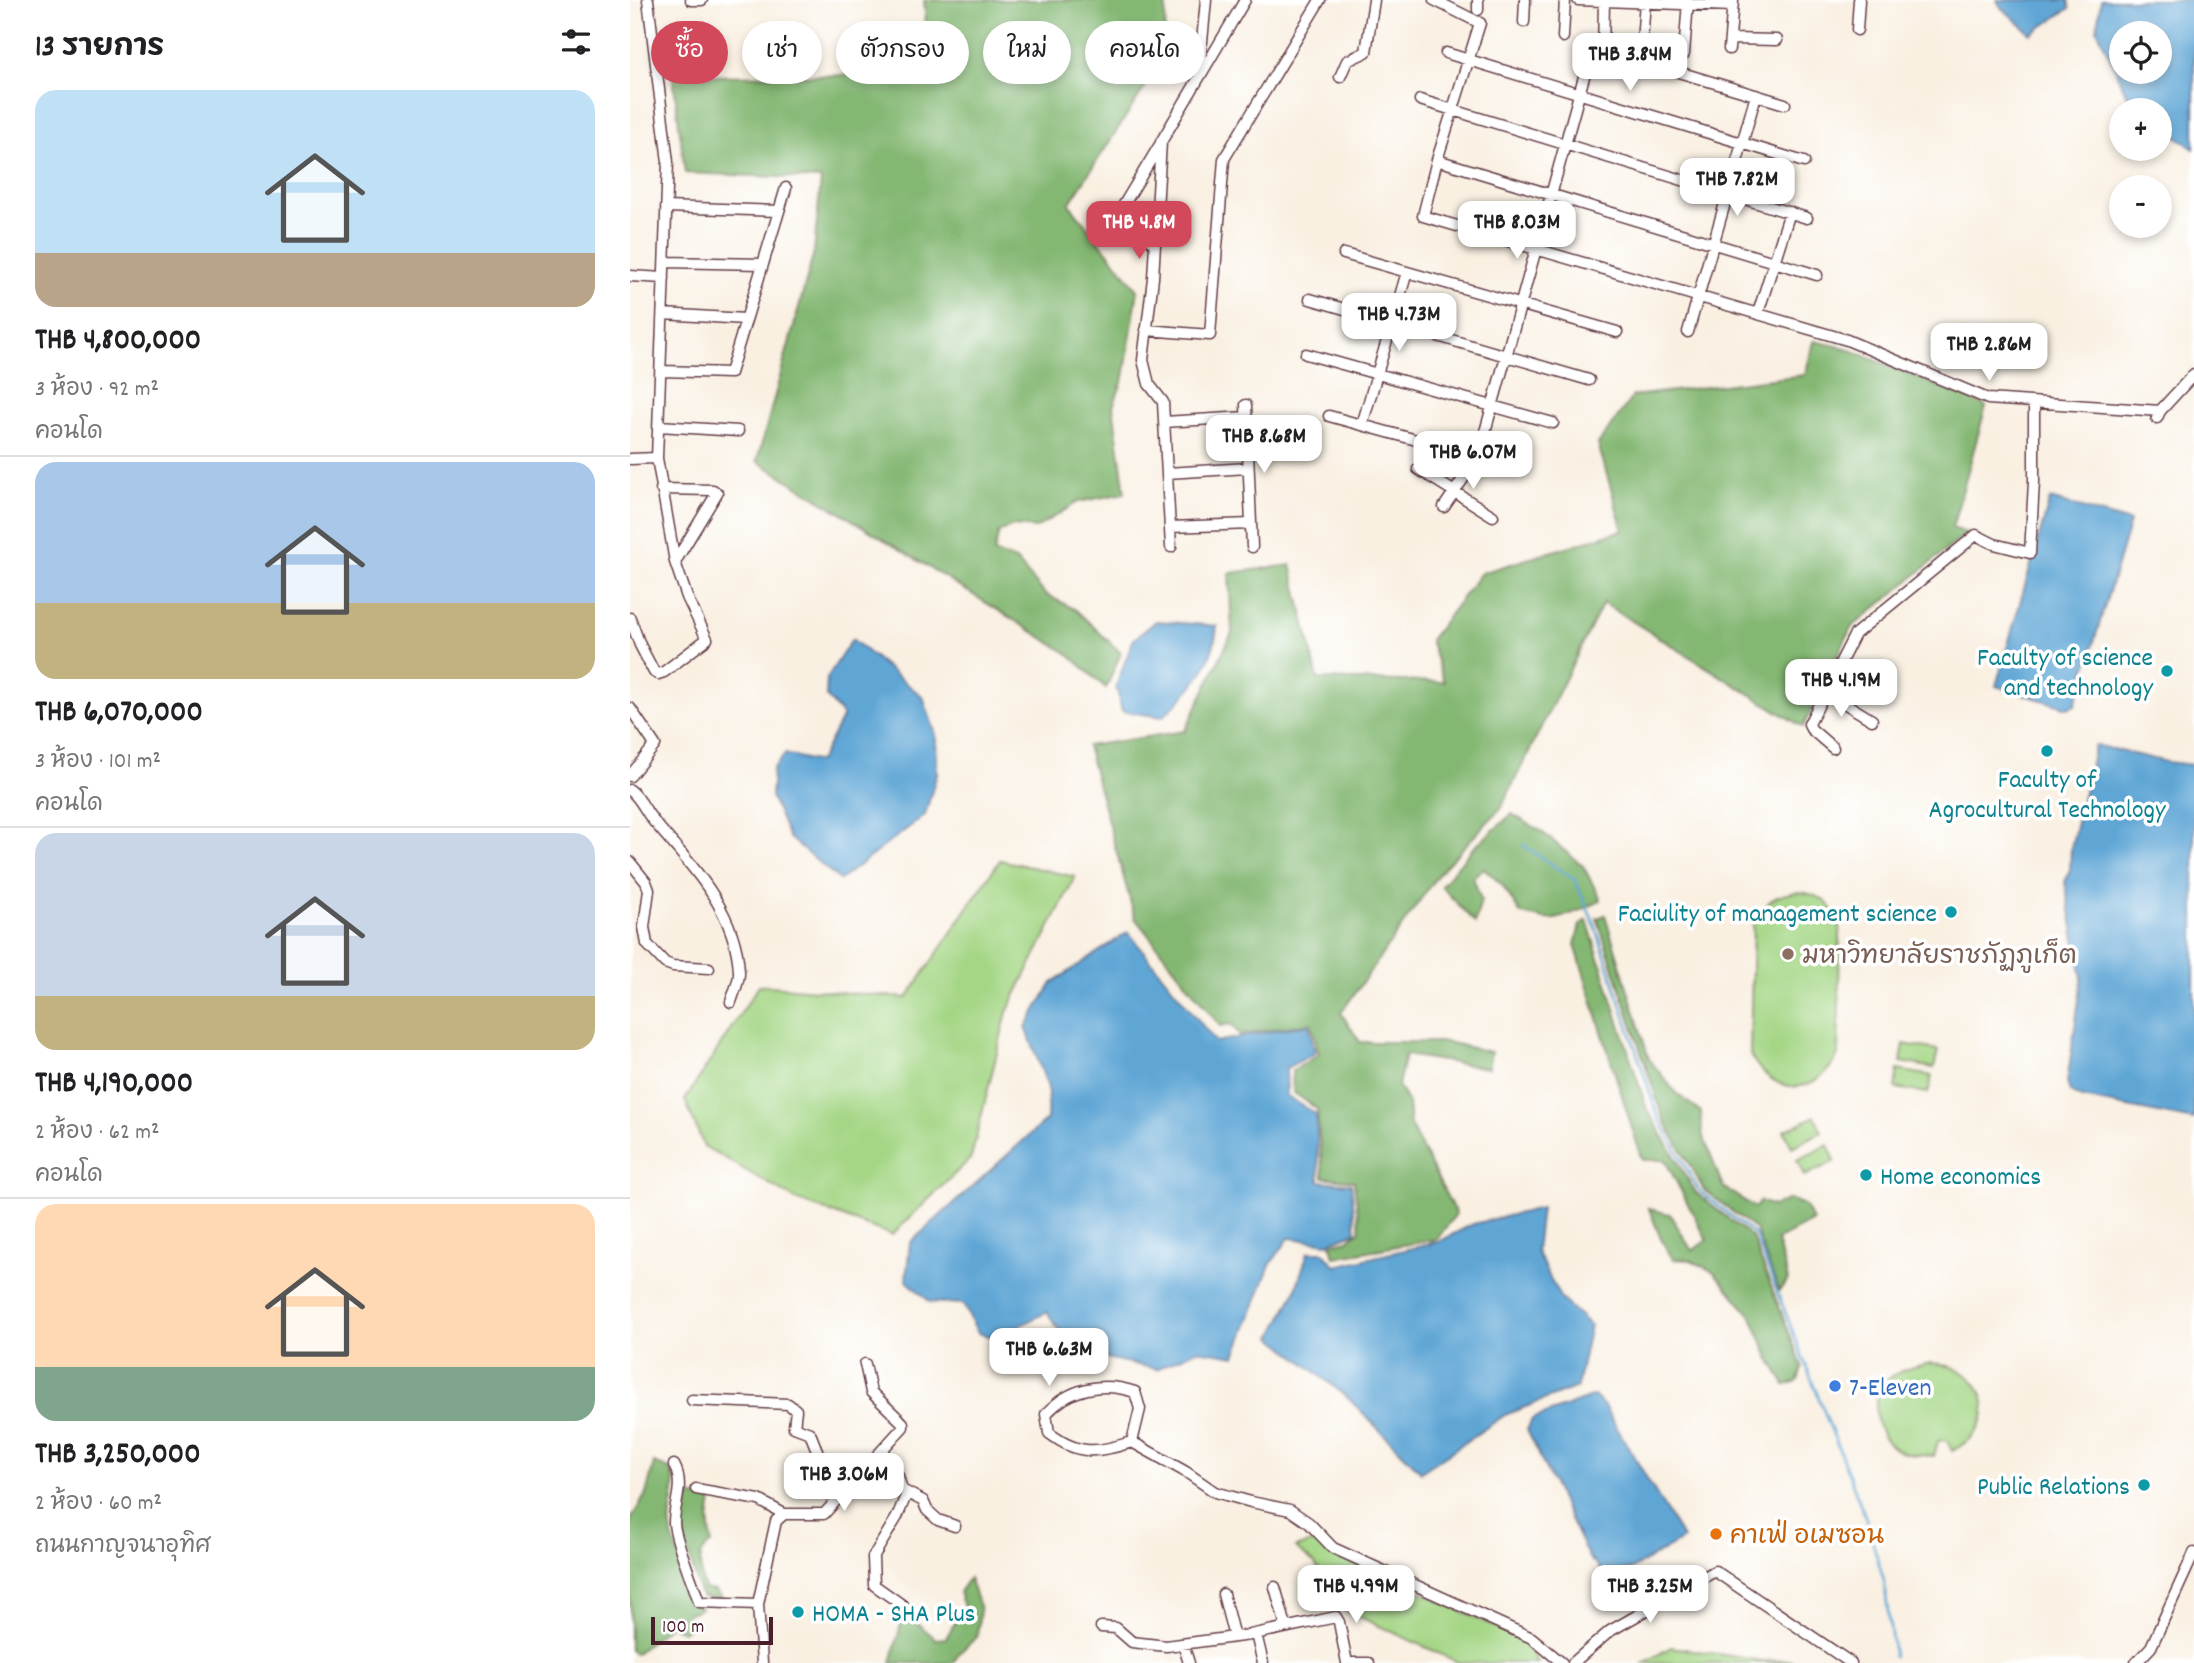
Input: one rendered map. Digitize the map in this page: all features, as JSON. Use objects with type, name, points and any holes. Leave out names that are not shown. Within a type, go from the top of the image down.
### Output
[{"type":"street","points":[[630,618],[639,645],[654,672],[658,674],[707,639],[687,597],[675,562],[657,458],[668,162],[648,0]]},
{"type":"street","points":[[691,0],[702,0]]},
{"type":"street","points":[[1204,22],[1206,0]]},
{"type":"street","points":[[1204,70],[1245,0]]},
{"type":"street","points":[[1146,330],[1210,335],[1224,159],[1320,0]]},
{"type":"street","points":[[1340,77],[1348,61],[1366,52],[1374,0]]},
{"type":"street","points":[[1434,0],[1480,23],[1437,160],[1423,216],[1847,340],[1987,399],[2159,414],[2194,374]]},
{"type":"street","points":[[1524,22],[1525,0]]},
{"type":"street","points":[[1563,37],[1565,0]]},
{"type":"street","points":[[1578,0],[1732,3],[1730,44],[1777,40]]},
{"type":"street","points":[[1857,30],[1859,0]]},
{"type":"street","points":[[1603,57],[1604,1]]},
{"type":"street","points":[[1642,57],[1644,2]]},
{"type":"street","points":[[1684,54],[1687,3]]},
{"type":"street","points":[[1446,53],[1804,162]]},
{"type":"street","points":[[1675,71],[1785,104]]},
{"type":"street","points":[[1444,507],[1478,457],[1586,73]]},
{"type":"street","points":[[1155,246],[1123,206],[1195,84]]},
{"type":"street","points":[[1688,332],[1756,95]]},
{"type":"street","points":[[1420,100],[1807,218]]},
{"type":"street","points":[[1161,142],[1155,246],[1143,360],[1149,384],[1163,402],[1171,547]]},
{"type":"street","points":[[1437,160],[1817,275]]},
{"type":"street","points":[[662,371],[730,373],[786,188]]},
{"type":"street","points":[[666,207],[778,211]]},
{"type":"street","points":[[1758,313],[1790,212]]},
{"type":"street","points":[[1345,254],[1617,332]]},
{"type":"street","points":[[665,262],[762,264]]},
{"type":"street","points":[[1362,425],[1407,272]]},
{"type":"street","points":[[630,276],[664,278]]},
{"type":"street","points":[[1310,299],[1589,380]]},
{"type":"street","points":[[663,314],[745,319]]},
{"type":"street","points":[[1306,354],[1553,423]]},
{"type":"street","points":[[1833,748],[1809,728],[1855,634],[1976,535],[1994,544],[2030,553],[2034,482],[2034,403]]},
{"type":"street","points":[[1246,405],[1252,547]]},
{"type":"street","points":[[1164,422],[1246,416]]},
{"type":"street","points":[[1329,416],[1522,469]]},
{"type":"street","points":[[659,426],[738,431]]},
{"type":"street","points":[[630,459],[657,458]]},
{"type":"street","points":[[1167,473],[1248,468]]},
{"type":"street","points":[[1418,469],[1493,516]]},
{"type":"street","points":[[661,489],[713,490],[717,493],[675,562]]},
{"type":"street","points":[[1170,527],[1251,524]]},
{"type":"street","points":[[1826,692],[1872,720]]},
{"type":"street","points":[[630,708],[654,744],[630,776]]},
{"type":"street","points":[[630,790],[720,904],[727,919],[740,973],[731,1002]]},
{"type":"street","points":[[630,862],[649,890],[644,927],[647,944],[673,967],[709,968]]},
{"type":"street","points":[[696,1489],[759,1500],[784,1514],[824,1514],[848,1485],[882,1452],[903,1425],[871,1392],[865,1364]]},
{"type":"street","points":[[1132,1442],[1140,1409],[1135,1392],[1116,1385],[1089,1388],[1060,1398],[1046,1414],[1049,1433],[1063,1444],[1079,1451],[1108,1449],[1132,1442],[1186,1472],[1215,1492],[1290,1510],[1309,1523],[1333,1548],[1532,1638],[1562,1663]]},
{"type":"street","points":[[692,1400],[788,1404],[796,1410],[794,1427],[810,1433],[825,1471],[848,1485]]},
{"type":"street","points":[[882,1452],[898,1476],[901,1490],[923,1502],[938,1520],[955,1526]]},
{"type":"street","points":[[674,1465],[679,1473],[680,1492],[674,1525],[699,1602],[758,1604]]},
{"type":"street","points":[[905,1607],[874,1585],[872,1565],[873,1557],[897,1517],[907,1493]]},
{"type":"street","points":[[762,1663],[758,1604],[776,1521],[784,1514]]},
{"type":"street","points":[[2136,1663],[2151,1647],[2194,1553]]},
{"type":"street","points":[[1573,1663],[1610,1631],[1716,1571],[1851,1663]]},
{"type":"street","points":[[1275,1587],[1286,1626]]},
{"type":"street","points":[[1223,1594],[1234,1637]]},
{"type":"street","points":[[1101,1627],[1116,1628],[1127,1640],[1145,1646],[1256,1634],[1336,1617],[1350,1663],[1369,1663]]},
{"type":"street","points":[[1256,1634],[1263,1663]]},
{"type":"street","points":[[1183,1644],[1189,1663]]},
{"type":"green space","points":[[924,0],[1166,0],[1165,21],[1085,21],[1085,84],[1147,84],[1069,204],[1138,290],[1124,377],[1113,406],[1125,493],[1078,502],[1036,528],[1013,526],[999,532],[994,553],[1016,560],[1045,594],[1076,610],[1121,653],[1106,688],[1067,653],[757,461],[814,252],[821,179],[685,173],[674,84],[728,84],[728,76],[742,76],[742,84],[822,84],[822,75],[836,75],[836,84],[969,84],[969,21],[926,21]]},
{"type":"green space","points":[[1814,341],[1846,348],[1986,406],[1952,528],[1967,533],[1851,628],[1803,727],[1603,603],[1501,808],[1439,873],[1341,1013],[1360,1042],[1446,1042],[1491,1052],[1488,1068],[1405,1055],[1398,1085],[1408,1103],[1410,1125],[1456,1214],[1437,1239],[1334,1257],[1331,1244],[1348,1240],[1360,1230],[1354,1181],[1323,1177],[1317,1109],[1293,1092],[1292,1071],[1319,1054],[1311,1023],[1240,1035],[1231,1024],[1220,1026],[1135,918],[1087,746],[1185,731],[1232,633],[1229,573],[1291,565],[1318,679],[1444,682],[1430,640],[1481,573],[1623,530],[1598,444],[1633,396],[1805,375]]},
{"type":"green space","points":[[1512,814],[1541,831],[1583,866],[1601,900],[1555,919],[1521,914],[1502,885],[1484,868],[1473,877],[1481,900],[1475,923],[1441,886],[1472,849]]},
{"type":"green space","points":[[1000,860],[1075,877],[1007,1012],[971,1158],[892,1235],[797,1200],[704,1146],[685,1100],[759,985],[907,998]]},
{"type":"green space","points":[[1800,892],[1816,896],[1827,903],[1840,928],[1838,1055],[1818,1079],[1806,1085],[1794,1086],[1781,1084],[1770,1078],[1750,1054],[1753,924],[1771,900]]},
{"type":"green space","points":[[1605,915],[1649,1059],[1676,1093],[1701,1112],[1702,1133],[1723,1187],[1755,1208],[1760,1201],[1773,1206],[1790,1199],[1804,1205],[1813,1221],[1777,1240],[1788,1280],[1779,1291],[1755,1229],[1704,1190],[1663,1118],[1597,918]]},
{"type":"green space","points":[[1587,920],[1646,1107],[1696,1193],[1752,1237],[1802,1366],[1798,1381],[1785,1385],[1769,1357],[1752,1317],[1714,1272],[1691,1260],[1673,1259],[1662,1241],[1649,1209],[1670,1214],[1692,1251],[1707,1240],[1665,1160],[1642,1160],[1575,945],[1580,925]]},
{"type":"green space","points":[[1904,1044],[1938,1050],[1934,1068],[1901,1062]]},
{"type":"green space","points":[[1898,1070],[1932,1076],[1928,1093],[1895,1088]]},
{"type":"green space","points":[[1815,1116],[1822,1132],[1792,1147],[1784,1131]]},
{"type":"green space","points":[[1828,1145],[1835,1161],[1805,1176],[1797,1160]]},
{"type":"green space","points":[[1931,1363],[1966,1374],[1977,1385],[1983,1398],[1984,1412],[1980,1426],[1969,1439],[1952,1451],[1949,1443],[1944,1440],[1938,1441],[1934,1456],[1905,1453],[1889,1443],[1878,1425],[1878,1395],[1894,1375]]},
{"type":"green space","points":[[654,1463],[670,1469],[673,1477],[671,1529],[688,1581],[682,1594],[701,1608],[685,1615],[691,1626],[683,1631],[670,1625],[635,1654],[630,1650],[630,1521],[646,1494]]},
{"type":"green space","points":[[686,1495],[712,1500],[709,1520],[712,1543],[703,1552],[700,1569],[704,1589],[715,1591],[723,1600],[702,1597],[700,1594],[681,1527]]},
{"type":"green space","points":[[1314,1542],[1521,1639],[1538,1663],[1460,1663],[1342,1609],[1315,1564],[1295,1548]]},
{"type":"green space","points":[[969,1578],[980,1609],[977,1637],[960,1652],[953,1663],[891,1663],[904,1612],[936,1639],[946,1638],[964,1607],[959,1592]]},
{"type":"green space","points":[[1671,1647],[1764,1661],[1789,1660],[1796,1663],[1644,1663]]},
{"type":"water","points":[[1997,0],[2068,0],[2070,8],[2031,34],[2000,6]]},
{"type":"water","points":[[2101,0],[2194,0],[2194,149],[2172,133],[2172,98],[2128,98],[2122,84],[2172,84],[2172,21],[2109,21],[2109,56],[2097,29]]},
{"type":"water","points":[[2050,499],[2130,522],[2075,705],[2068,708],[1996,686]]},
{"type":"water","points":[[1156,621],[1217,626],[1211,653],[1199,677],[1162,717],[1122,711],[1116,686],[1133,640]]},
{"type":"water","points":[[852,639],[923,697],[936,735],[937,773],[925,815],[840,880],[789,838],[771,796],[773,769],[785,754],[819,762],[843,716],[826,696],[827,678]]},
{"type":"water","points":[[2095,745],[2167,762],[2194,765],[2194,1120],[2082,1098],[2070,1092],[2067,1082],[2082,979],[2065,882],[2070,869],[2071,848]]},
{"type":"water","points":[[1128,932],[1216,1042],[1309,1024],[1315,1053],[1286,1068],[1287,1096],[1316,1114],[1319,1181],[1351,1184],[1356,1232],[1328,1243],[1289,1238],[1270,1265],[1235,1356],[1197,1350],[1157,1369],[1074,1351],[1047,1312],[995,1338],[978,1333],[963,1304],[930,1302],[906,1280],[910,1243],[1047,1119],[1048,1088],[1026,1027],[1052,983]]},
{"type":"water","points":[[1541,1208],[1536,1251],[1561,1299],[1590,1325],[1577,1387],[1505,1415],[1421,1472],[1348,1398],[1272,1337],[1295,1292],[1308,1252],[1323,1252],[1336,1266],[1438,1242],[1473,1224]]},
{"type":"water","points":[[1594,1396],[1604,1406],[1683,1539],[1632,1569],[1606,1575],[1589,1558],[1527,1430],[1532,1419]]},
{"type":"waterway","points":[[1523,845],[1575,880],[1596,928],[1658,1117],[1699,1191],[1755,1235],[1865,1516],[1884,1581],[1894,1657]]},
{"type":"place","name":"Faculty of science and technology","points":[[2167,671]]},
{"type":"place","name":"Faculty of Agrocultural Technology","points":[[2047,751]]},
{"type":"place","name":"Faciulity of management science","points":[[1951,912]]},
{"type":"place","name":"มหาวิทยาลัยราชภัฏภูเก็ต","points":[[1788,954]]},
{"type":"place","name":"Home economics","points":[[1866,1175]]},
{"type":"place","name":"7-Eleven","points":[[1835,1386]]},
{"type":"place","name":"Public Relations","points":[[2144,1485]]},
{"type":"place","name":"คาเฟ่ อเมซอน","points":[[1716,1534]]},
{"type":"place","name":"HOMA - SHA Plus","points":[[798,1612]]}]
